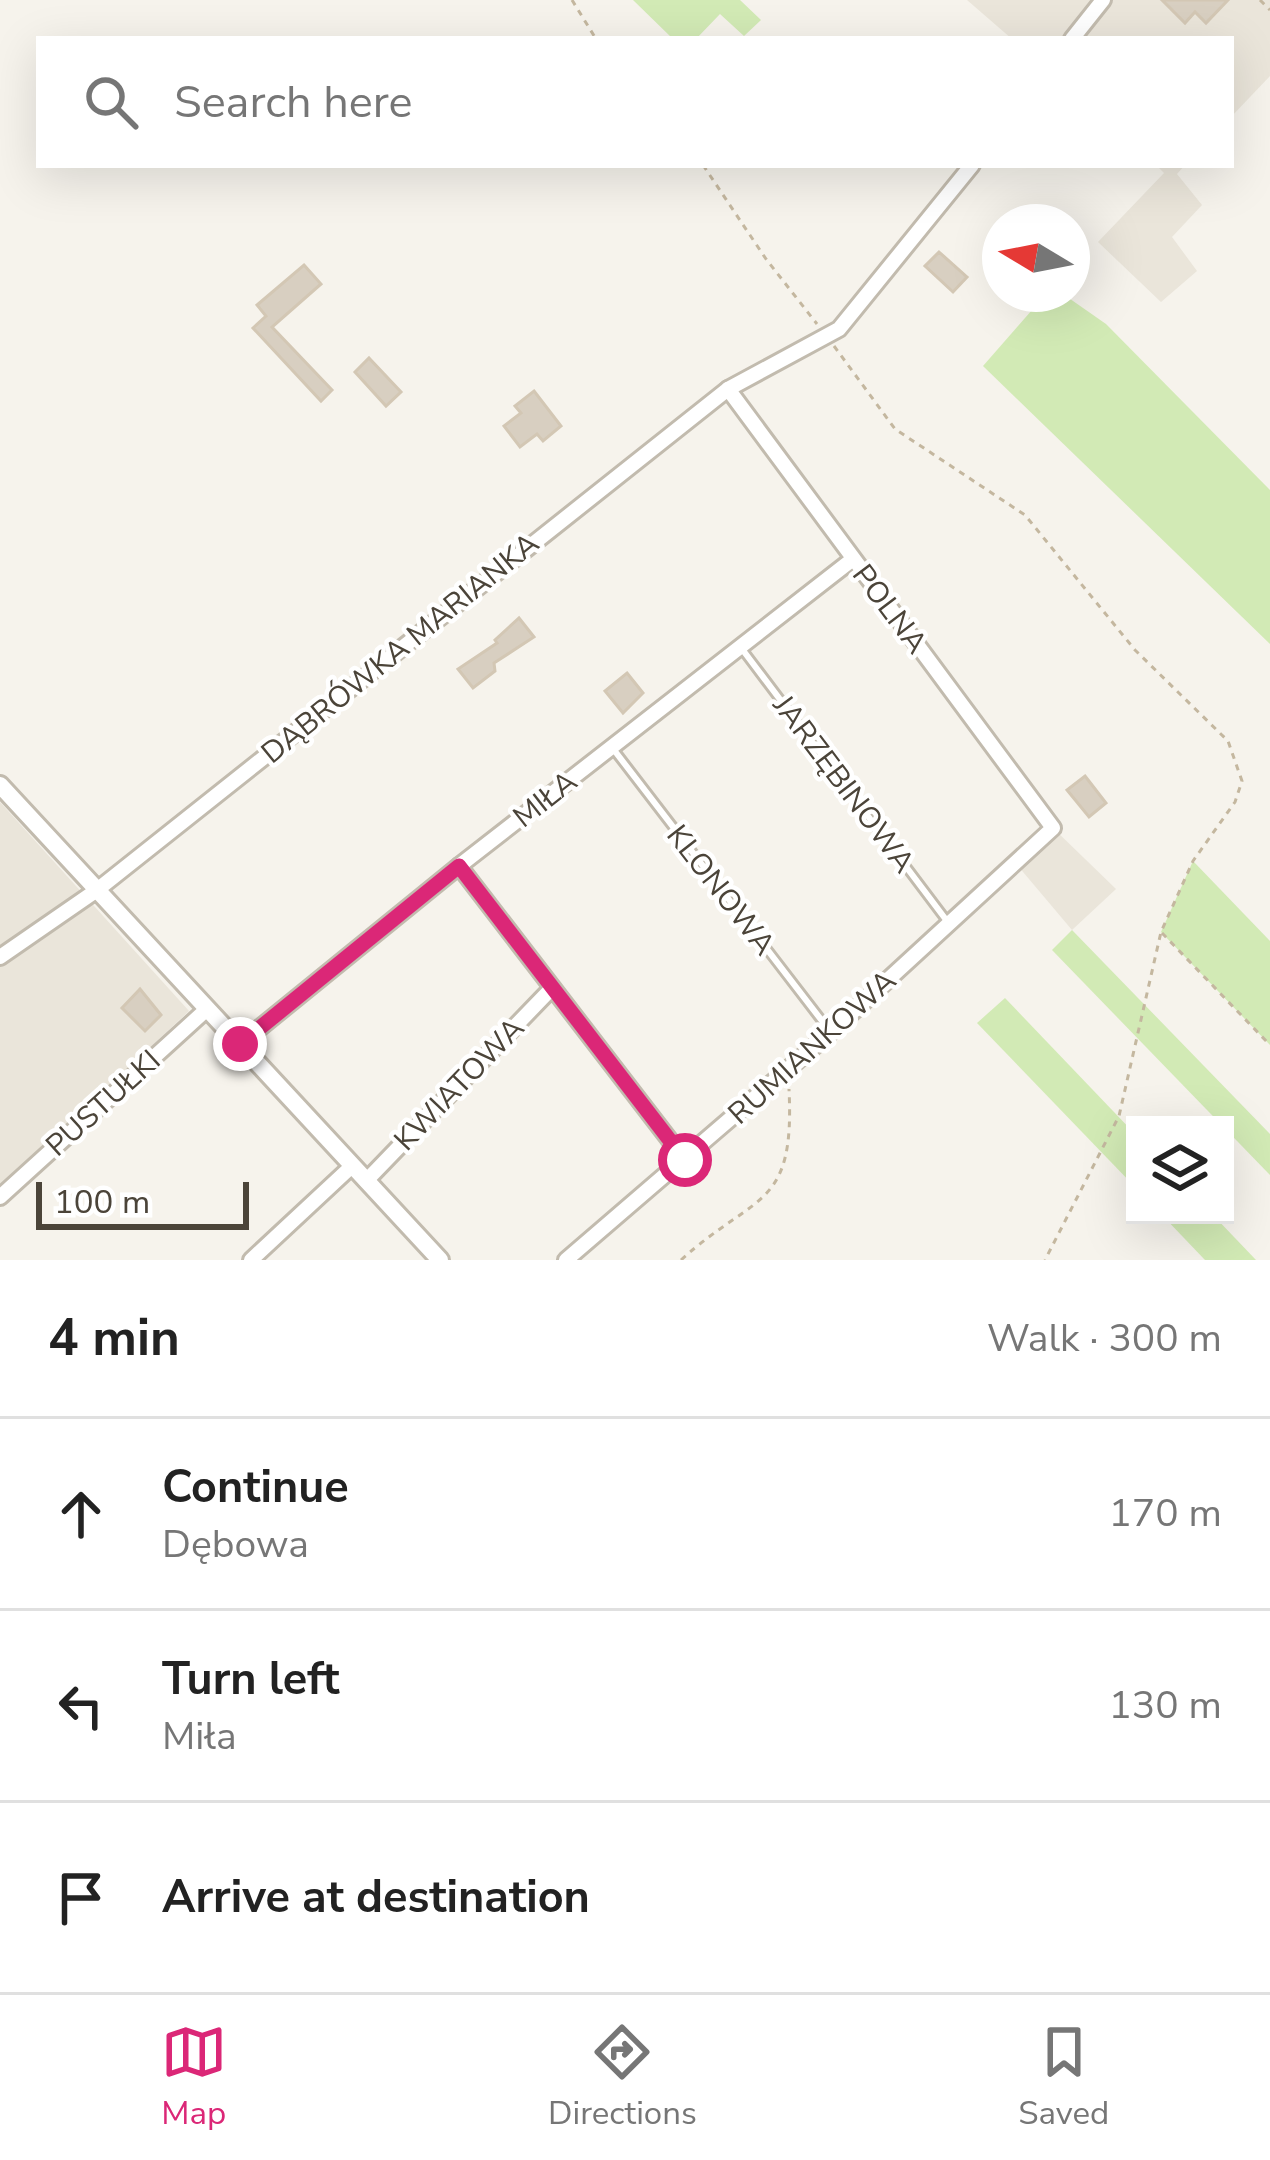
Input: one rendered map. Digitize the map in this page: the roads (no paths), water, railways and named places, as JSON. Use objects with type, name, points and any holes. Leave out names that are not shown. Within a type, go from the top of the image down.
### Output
[{"type":"street","points":[[1074,36],[1103,0]]},
{"type":"street","name":"DĄBRÓWKA MARIANKA","points":[[0,957],[97,890],[728,389],[827,338],[850,317],[970,168]]},
{"type":"street","name":"POLNA","points":[[728,389],[1053,828]]},
{"type":"street","name":"MIŁA","points":[[240,1044],[459,866],[853,559]]},
{"type":"street","points":[[0,785],[440,1260]]},
{"type":"street","name":"RUMIANKOWA","points":[[566,1260],[831,1032],[1053,828]]},
{"type":"street","points":[[459,866],[685,1160]]},
{"type":"street","name":"KWIATOWA","points":[[366,1180],[552,988]]},
{"type":"street","name":"PUSTUŁKI","points":[[0,1197],[207,1009]]},
{"type":"street","points":[[251,1260],[352,1166]]},
{"type":"lane","name":"JARZĘBINOWA","points":[[740,646],[948,922]]},
{"type":"lane","name":"KLONOWA","points":[[611,747],[831,1032]]}]
